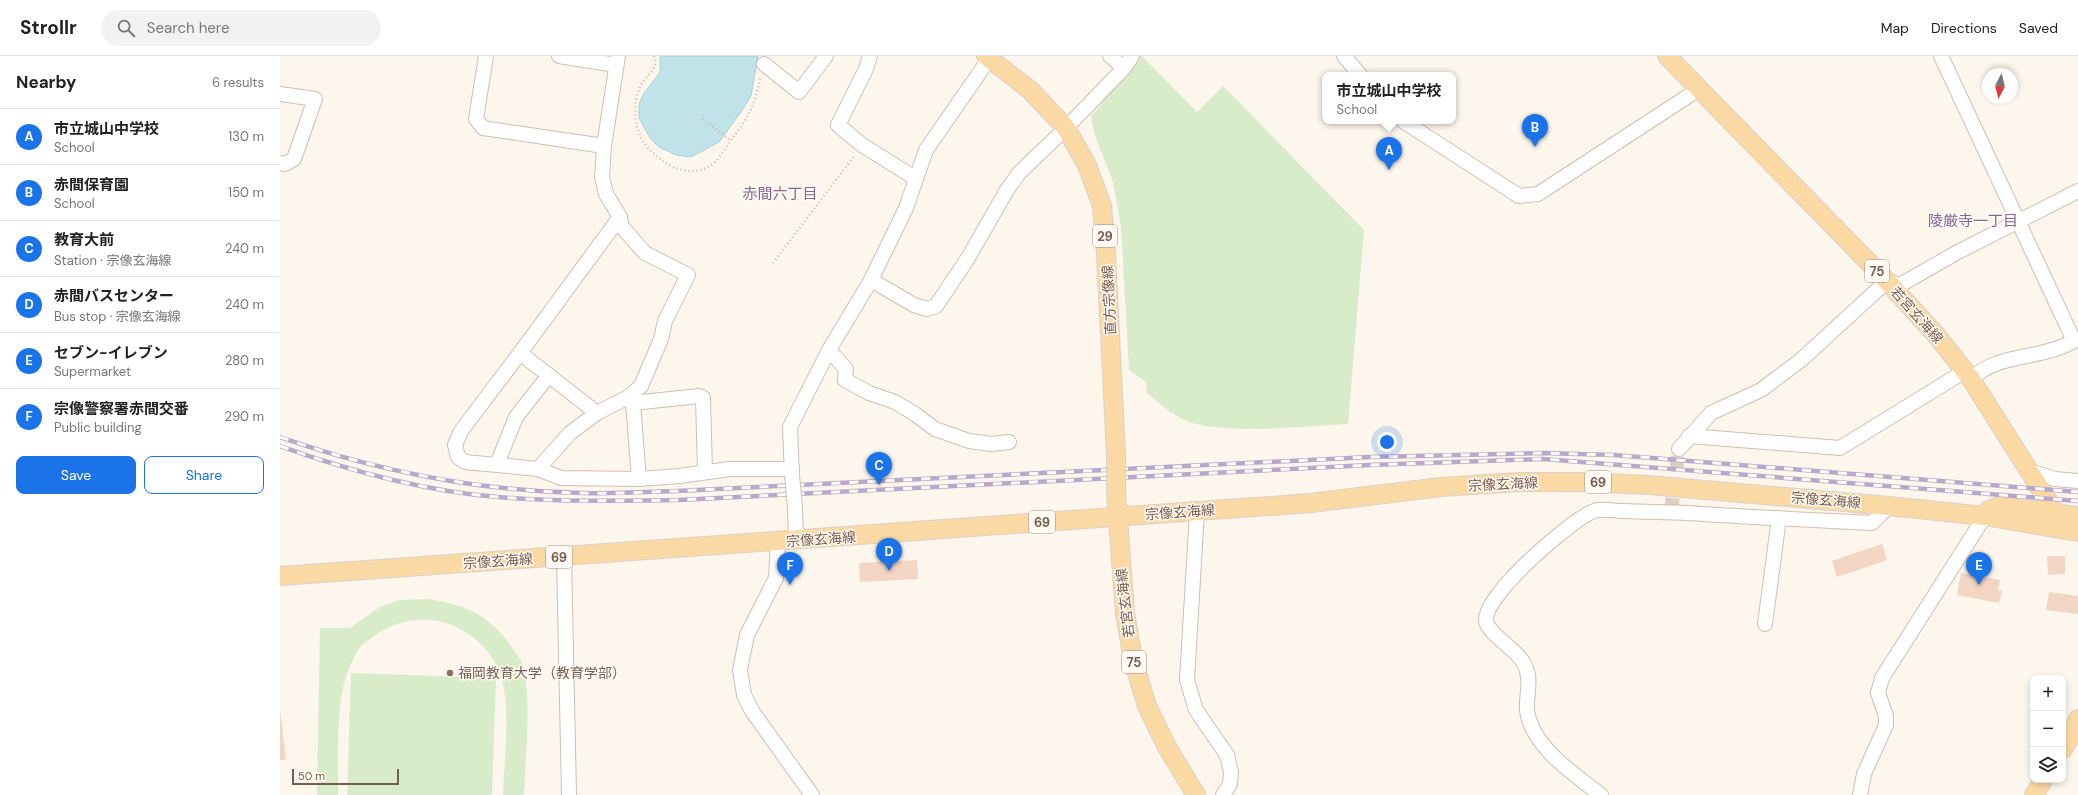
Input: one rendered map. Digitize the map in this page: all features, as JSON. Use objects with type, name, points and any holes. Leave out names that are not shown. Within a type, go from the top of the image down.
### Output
[{"type":"main road","name":"若宮玄海線","points":[[1667,56],[1887,281],[1937,336],[1968,375],[1996,422],[2030,471],[2055,512]]},
{"type":"main road","name":"直方宗像線","points":[[989,57],[1030,90],[1066,128],[1087,165],[1102,206],[1106,254],[1116,455],[1117,516]]},
{"type":"main road","name":"宗像玄海線","points":[[280,576],[796,541],[1117,516],[1311,503],[1441,487],[1520,482],[1582,482],[1648,485],[1889,506],[1985,516],[2078,532]]},
{"type":"main road","points":[[1985,516],[1989,510],[2000,506],[2078,516]]},
{"type":"main road","name":"若宮玄海線","points":[[1117,516],[1125,613],[1133,660],[1147,706],[1167,747],[1196,795]]},
{"type":"main road","points":[[2064,747],[2072,734],[2078,719]]},
{"type":"main road","points":[[2034,795],[2041,783]]},
{"type":"street","points":[[486,56],[476,119],[483,128],[604,146]]},
{"type":"street","points":[[559,56],[617,60],[604,146],[602,177],[606,194],[620,217],[622,227],[645,253],[688,275],[665,321],[661,339],[641,386],[631,399],[639,479]]},
{"type":"street","points":[[764,64],[799,92],[826,56]]},
{"type":"street","points":[[870,56],[866,69],[838,125],[862,145],[915,178]]},
{"type":"street","points":[[1110,56],[1124,68]]},
{"type":"street","points":[[871,280],[914,305],[927,309],[936,306],[968,258],[1007,190],[1019,173],[1066,128],[1124,68],[1132,56]]},
{"type":"street","points":[[1344,56],[1357,72]]},
{"type":"street","points":[[1689,436],[1840,448],[1968,375],[2000,361],[2053,350],[2076,340],[1941,56]]},
{"type":"street","points":[[796,541],[790,427],[829,350],[871,280],[906,208],[915,178],[926,150],[989,57]]},
{"type":"street","points":[[1409,124],[1518,196],[1538,194],[1698,89]]},
{"type":"street","points":[[280,94],[315,99],[294,159],[285,164],[280,163]]},
{"type":"street","points":[[1679,449],[1711,412],[1761,390],[1801,360],[1887,281],[1900,285],[2007,226],[2019,222],[2078,191]]},
{"type":"street","points":[[620,217],[461,431],[455,445],[458,457],[465,462],[538,469],[561,478],[639,479],[679,476],[730,469],[792,472]]},
{"type":"street","points":[[829,350],[846,369],[845,380],[869,393],[895,402],[915,414],[935,429],[969,441],[991,444],[1009,442]]},
{"type":"street","points":[[520,353],[597,413]]},
{"type":"street","points":[[497,464],[516,417],[549,375]]},
{"type":"street","points":[[538,469],[570,433],[597,413],[631,399],[699,396],[703,398],[705,472]]},
{"type":"street","points":[[2030,471],[2055,479],[2078,481]]},
{"type":"street","points":[[1601,795],[1572,774],[1552,755],[1537,734],[1529,720],[1527,709],[1529,674],[1514,650],[1493,632],[1486,622],[1487,614],[1491,606],[1507,584],[1525,565],[1549,542],[1597,510],[1872,523],[1889,506]]},
{"type":"street","points":[[1197,511],[1188,680],[1196,710],[1227,755],[1230,784],[1223,795]]},
{"type":"street","points":[[1860,795],[1864,774],[1886,726],[1886,716],[1878,693],[1882,678],[1985,516]]},
{"type":"street","points":[[1765,624],[1780,518]]},
{"type":"street","points":[[778,542],[776,578],[746,635],[740,670],[744,695],[752,711],[812,795]]},
{"type":"street","points":[[564,557],[569,795]]},
{"type":"path","points":[[654,56],[654,70],[640,86],[635,114],[640,137],[653,154],[676,170],[688,171],[701,170],[714,163],[731,141],[751,112],[757,98],[764,64]]},
{"type":"path","points":[[703,119],[731,141]]},
{"type":"path","points":[[773,263],[862,145]]},
{"type":"green space","points":[[1139,56],[1142,56],[1197,112],[1223,86],[1364,230],[1348,424],[1251,429],[1213,427],[1196,424],[1170,412],[1147,393],[1146,382],[1129,370],[1121,226],[1113,182],[1095,136],[1091,117]]},
{"type":"green space","points":[[429,599],[442,601],[476,613],[494,626],[503,635],[520,659],[525,673],[527,689],[527,746],[524,795],[503,795],[506,747],[506,711],[502,679],[497,666],[487,650],[474,638],[459,628],[442,622],[425,620],[408,621],[390,627],[374,636],[358,650],[349,669],[342,697],[339,730],[338,795],[317,795],[320,628],[350,628],[380,607],[400,600]]},
{"type":"green space","points":[[351,673],[496,678],[492,795],[347,795]]},
{"type":"water","points":[[660,56],[758,56],[751,96],[741,112],[719,142],[691,157],[676,155],[659,147],[650,138],[639,118],[639,104],[643,95],[660,72]]},
{"type":"building","points":[[1882,544],[1887,560],[1837,577],[1832,561]]},
{"type":"building","points":[[2047,556],[2065,556],[2065,574],[2048,575]]},
{"type":"building","points":[[917,560],[918,579],[860,582],[859,563]]},
{"type":"building","points":[[1961,573],[2000,580],[1998,590],[2002,591],[1999,603],[1957,595]]},
{"type":"building","points":[[2049,592],[2078,596],[2078,614],[2046,610]]},
{"type":"building","points":[[280,709],[286,760],[280,760]]},
{"type":"tunnel","points":[[1671,512],[1679,449]]},
{"type":"railway","points":[[280,437],[354,460],[429,477],[506,488],[583,493],[677,491],[1370,457],[1543,453],[1614,455],[2078,492]]},
{"type":"railway","points":[[280,446],[360,472],[415,485],[470,494],[520,499],[610,501],[678,500],[1370,465],[1543,459],[2078,501]]},
{"type":"place","name":"赤間保育園","points":[[1535,147]]},
{"type":"place","name":"市立城山中学校","points":[[1389,170]]},
{"type":"place","name":"教育大前","points":[[879,485]]},
{"type":"place","name":"赤間バスセンター","points":[[889,571]]},
{"type":"place","name":"宗像警察署赤間交番","points":[[790,585]]},
{"type":"place","name":"セブン-イレブン","points":[[1979,585]]},
{"type":"place","name":"福岡教育大学（教育学部）","points":[[450,673]]},
{"type":"district","name":"赤間六丁目","points":[[780,194]]},
{"type":"district","name":"陵厳寺一丁目","points":[[1973,221]]}]
